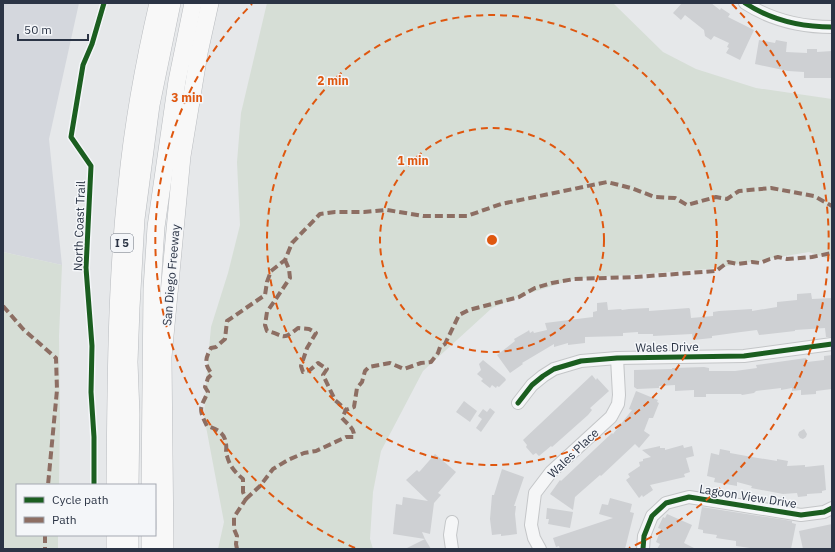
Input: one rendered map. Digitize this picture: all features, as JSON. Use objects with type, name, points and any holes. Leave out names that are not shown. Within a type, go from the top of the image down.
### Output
[{"type":"highway","name":"I 5","points":[[115,484],[116,366],[121,261],[127,185],[140,88],[147,49],[158,3]]},
{"type":"highway","points":[[130,484],[131,414],[129,362],[136,219],[151,105],[172,3]]},
{"type":"highway","points":[[150,484],[152,289],[156,227],[177,81],[193,3]]},
{"type":"highway","name":"San Diego Freeway","points":[[165,549],[163,357],[182,156],[199,53],[210,3]]},
{"type":"highway","points":[[115,536],[115,549]]},
{"type":"highway","points":[[130,536],[130,549]]},
{"type":"highway","points":[[150,536],[150,549]]},
{"type":"street","points":[[745,3],[773,18],[795,25],[832,27]]},
{"type":"street","name":"Wales Drive","points":[[518,403],[532,386],[543,376],[554,369],[581,360],[744,356],[832,344]]},
{"type":"street","name":"Wales Place","points":[[540,549],[534,538],[531,525],[535,493],[551,472],[611,417],[618,404],[620,395],[617,358]]},
{"type":"street","name":"Lagoon View Drive","points":[[643,549],[644,536],[652,516],[666,503],[689,497],[800,515],[824,512],[832,508]]},
{"type":"street","points":[[452,522],[450,535],[452,549]]},
{"type":"shaded area","points":[[3,3],[79,3],[49,139],[62,265],[3,252]]},
{"type":"shaded area","points":[[267,3],[613,3],[663,52],[696,69],[756,88],[832,99],[832,260],[809,252],[709,269],[574,279],[527,294],[492,308],[423,371],[381,451],[373,492],[370,539],[373,549],[218,549],[224,522],[204,416],[207,370],[211,327],[228,273],[240,225],[237,162],[241,113]]},
{"type":"shaded area","points":[[3,252],[62,265],[59,336],[59,484],[16,484],[16,536],[58,536],[58,549],[3,549]]},
{"type":"building","points":[[682,3],[711,3],[720,10],[721,8],[730,14],[728,17],[754,30],[740,60],[726,53],[729,48],[727,47],[729,43],[714,36],[711,40],[705,36],[704,30],[685,15],[681,20],[673,13]]},
{"type":"building","points":[[759,40],[775,43],[776,40],[787,42],[786,52],[807,53],[807,49],[817,49],[817,52],[832,51],[832,78],[804,78],[804,72],[788,71],[755,64]]},
{"type":"building","points":[[811,293],[812,299],[832,298],[832,337],[826,337],[825,328],[759,335],[757,330],[693,340],[692,334],[653,336],[653,334],[638,334],[638,332],[623,333],[623,336],[585,337],[585,343],[568,345],[568,343],[554,347],[554,344],[522,363],[523,364],[510,373],[497,355],[515,341],[514,339],[529,330],[530,333],[533,331],[534,333],[547,330],[545,323],[593,317],[593,312],[597,311],[597,303],[607,302],[608,310],[649,308],[649,311],[689,308],[691,318],[713,316],[713,312],[719,311],[752,309],[752,311],[777,307],[777,302],[797,300],[797,294]]},
{"type":"building","points":[[832,355],[832,389],[816,391],[816,394],[801,395],[801,390],[792,391],[792,388],[781,390],[781,388],[756,391],[754,393],[742,395],[706,394],[706,397],[694,397],[694,390],[675,391],[675,385],[659,386],[659,388],[637,389],[634,387],[634,370],[704,367],[709,368],[709,371],[735,371],[757,368],[756,365],[806,358],[807,362],[824,360],[824,356]]},
{"type":"building","points":[[483,360],[505,378],[506,380],[499,387],[497,386],[496,388],[492,385],[490,388],[481,381],[483,379],[477,374],[481,370],[479,364]]},
{"type":"building","points":[[592,375],[596,380],[597,378],[609,391],[590,408],[592,410],[588,415],[552,447],[551,446],[539,456],[536,453],[533,455],[526,447],[527,445],[523,440]]},
{"type":"building","points":[[636,391],[658,400],[657,402],[659,403],[653,418],[649,418],[644,431],[650,435],[639,448],[635,444],[601,476],[600,475],[575,497],[573,510],[550,494],[560,480],[561,481],[612,433],[613,434],[632,410],[629,409]]},
{"type":"building","points":[[464,401],[477,411],[470,422],[456,412]]},
{"type":"building","points":[[490,408],[495,412],[481,432],[476,428],[482,419],[478,416],[483,409],[487,412]]},
{"type":"building","points":[[804,429],[807,434],[803,439],[798,435],[799,432]]},
{"type":"building","points":[[683,445],[684,448],[692,446],[694,456],[686,458],[690,472],[684,474],[685,477],[650,485],[653,490],[639,498],[626,480],[630,477],[628,474],[640,466],[639,462],[643,461],[643,459],[651,457],[642,450],[660,446],[660,448],[665,448],[665,450]]},
{"type":"building","points":[[720,449],[730,451],[730,453],[752,457],[777,461],[777,459],[788,461],[787,466],[805,465],[805,467],[824,465],[826,490],[822,491],[822,493],[807,494],[807,496],[798,497],[797,493],[783,494],[751,488],[752,486],[737,482],[737,486],[714,482],[715,478],[707,476],[711,453],[719,455]]},
{"type":"building","points":[[435,454],[456,472],[438,493],[441,495],[434,503],[430,534],[422,532],[425,539],[393,534],[396,504],[402,505],[403,497],[428,501],[406,480],[417,470],[419,472]]},
{"type":"building","points":[[502,469],[524,477],[514,506],[516,506],[515,514],[517,534],[501,536],[501,534],[492,535],[490,519],[492,495],[494,495]]},
{"type":"building","points":[[610,498],[632,504],[630,512],[634,513],[625,549],[560,549],[559,546],[556,547],[553,538],[613,518],[599,514],[602,504],[608,505]]},
{"type":"building","points":[[702,507],[792,521],[792,523],[796,524],[791,549],[757,549],[736,546],[736,541],[716,538],[717,535],[703,533],[703,530],[698,529]]},
{"type":"building","points":[[547,508],[573,512],[570,528],[548,524],[549,519],[546,519]]},
{"type":"building","points":[[667,514],[692,525],[684,543],[696,549],[657,549],[660,544],[656,542],[661,529],[658,528],[663,517],[665,518]]},
{"type":"building","points":[[832,524],[832,549],[803,549],[799,531]]},
{"type":"building","points":[[425,539],[431,549],[405,549]]},
{"type":"marked path","points":[[237,549],[237,536],[234,529],[234,517],[246,499],[243,492],[243,479],[235,472],[226,455],[226,444],[224,437],[217,430],[207,426],[201,412],[202,405],[208,392],[205,387],[208,378],[212,374],[206,361],[211,348],[216,347],[225,339],[227,321],[265,295],[267,282],[271,271],[285,260],[292,243],[320,214],[387,210],[423,216],[467,216],[501,204],[607,182],[631,188],[655,197],[675,198],[687,205],[716,197],[727,199],[739,191],[771,188],[814,196],[832,206]]},
{"type":"marked path","points":[[246,499],[260,486],[273,469],[288,460],[304,453],[316,451],[346,437],[354,437],[352,429],[342,418],[346,410],[354,407],[357,388],[362,382],[365,371],[369,367],[390,363],[404,369],[421,363],[431,362],[438,353],[440,347],[445,344],[459,315],[469,310],[519,297],[535,288],[574,279],[636,277],[716,271],[728,262],[738,264],[752,262],[760,263],[778,257],[787,259],[812,257],[832,253]]},
{"type":"marked path","points":[[285,260],[289,269],[290,278],[267,312],[265,325],[267,331],[283,336],[289,335],[298,328],[309,329],[316,333],[307,348],[301,366],[303,372],[310,370],[318,363],[327,369],[323,375],[335,400],[346,410]]},
{"type":"marked path","points":[[3,306],[23,329],[56,358],[57,390],[48,484]]},
{"type":"marked path","points":[[45,536],[45,549]]},
{"type":"cycle path","name":"North Coast Trail","points":[[94,484],[94,437],[91,392],[92,346],[86,268],[91,166],[71,137],[83,65],[92,44],[104,3]]},
{"type":"cycle path","points":[[745,3],[776,18],[809,26],[832,27]]},
{"type":"cycle path","points":[[518,403],[532,385],[543,376],[554,369],[581,361],[617,358],[744,356],[832,344]]},
{"type":"cycle path","points":[[643,549],[644,536],[652,516],[666,503],[689,497],[801,515],[824,512],[832,508]]}]
